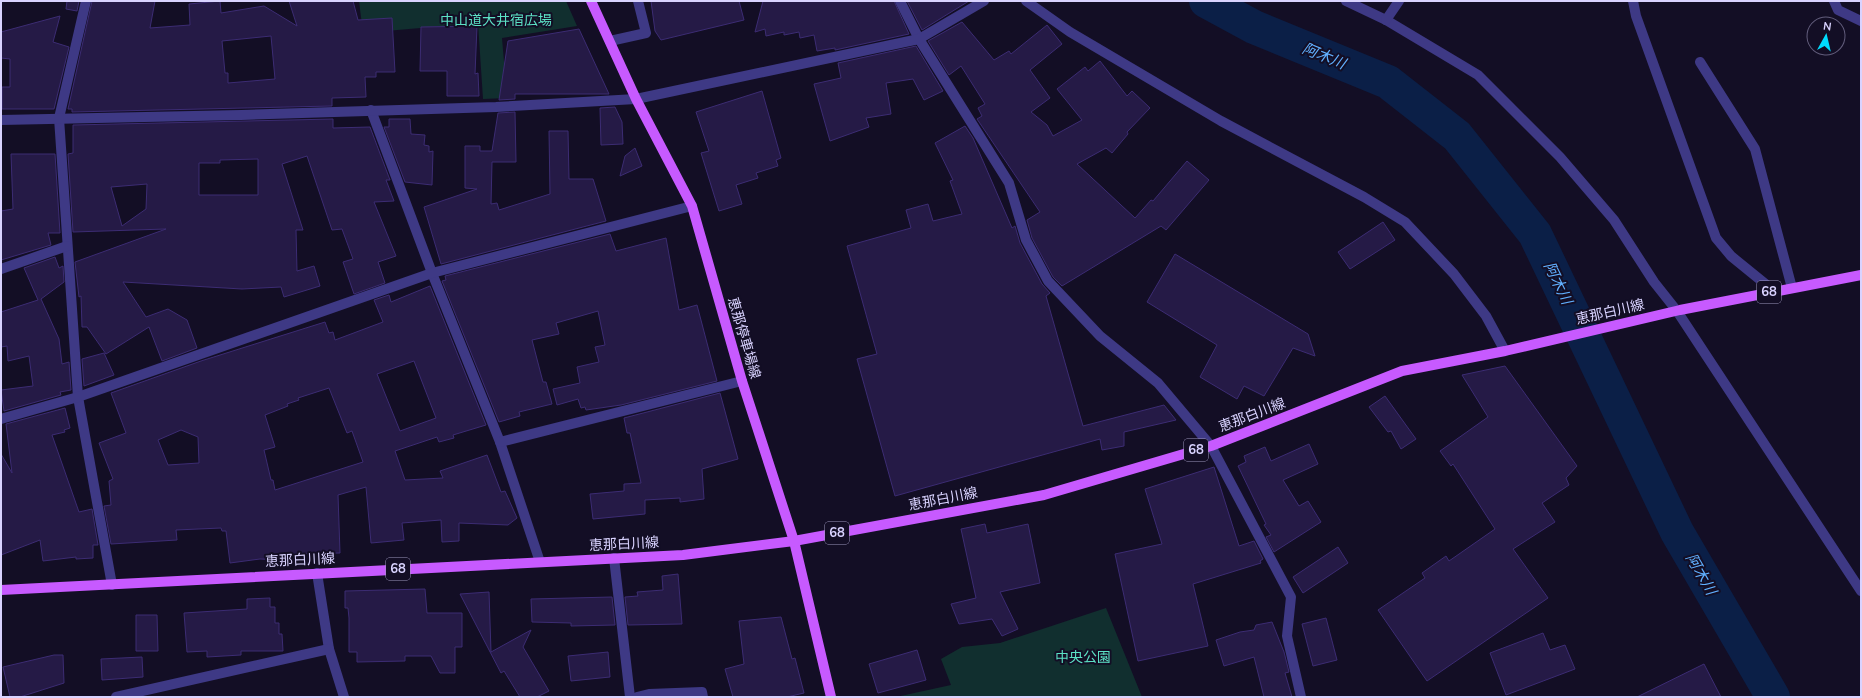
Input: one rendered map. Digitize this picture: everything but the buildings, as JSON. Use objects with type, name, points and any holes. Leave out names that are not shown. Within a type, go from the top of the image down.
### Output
[{"type":"main road","name":"恵那停車場線","points":[[591,1],[636,99],[692,206],[742,381],[794,542],[831,697]]},
{"type":"main road","name":"恵那白川線","points":[[1,590],[683,555],[794,542],[1044,495],[1211,446],[1402,371],[1505,351],[1677,311],[1861,275]]},
{"type":"street","points":[[86,1],[59,118],[78,397],[112,585]]},
{"type":"street","points":[[610,42],[646,33],[638,1]]},
{"type":"street","points":[[900,1],[919,39],[1009,183],[1026,240],[1048,280],[1100,336],[1158,384],[1211,446],[1291,597],[1287,636],[1301,697]]},
{"type":"street","points":[[1,120],[241,115],[496,106],[636,99],[919,39],[984,1]]},
{"type":"street","points":[[1026,1],[1070,32],[1221,121],[1364,197],[1405,222],[1454,274],[1486,316],[1505,351]]},
{"type":"street","points":[[1346,1],[1386,20],[1478,75],[1560,157],[1614,220],[1654,282],[1677,311],[1861,592]]},
{"type":"street","points":[[1386,20],[1399,1]]},
{"type":"street","points":[[1633,1],[1636,16],[1716,238],[1731,256],[1774,291]]},
{"type":"street","points":[[1834,1],[1838,10],[1861,20]]},
{"type":"street","points":[[1700,62],[1755,149],[1792,288]]},
{"type":"street","points":[[371,110],[432,273],[500,442],[540,562]]},
{"type":"street","points":[[1,419],[78,397],[432,273],[692,206]]},
{"type":"street","points":[[1,269],[67,246]]},
{"type":"street","points":[[500,442],[742,381]]},
{"type":"street","points":[[614,558],[630,697]]},
{"type":"street","points":[[317,573],[329,649],[344,697]]},
{"type":"street","points":[[116,697],[329,649]]},
{"type":"street","points":[[637,697],[649,694],[702,692],[703,697]]},
{"type":"green space","name":"中山道大井宿広場","points":[[359,1],[566,1],[577,26],[502,38],[507,98],[483,99],[478,23],[363,33]]},
{"type":"green space","name":"中央公園","points":[[1106,608],[1142,697],[896,697],[951,685],[941,659],[962,647],[1000,643]]},
{"type":"waterway","name":"阿木川","points":[[1206,1],[1254,27],[1388,82],[1457,136],[1535,234],[1677,532],[1773,697]]}]
